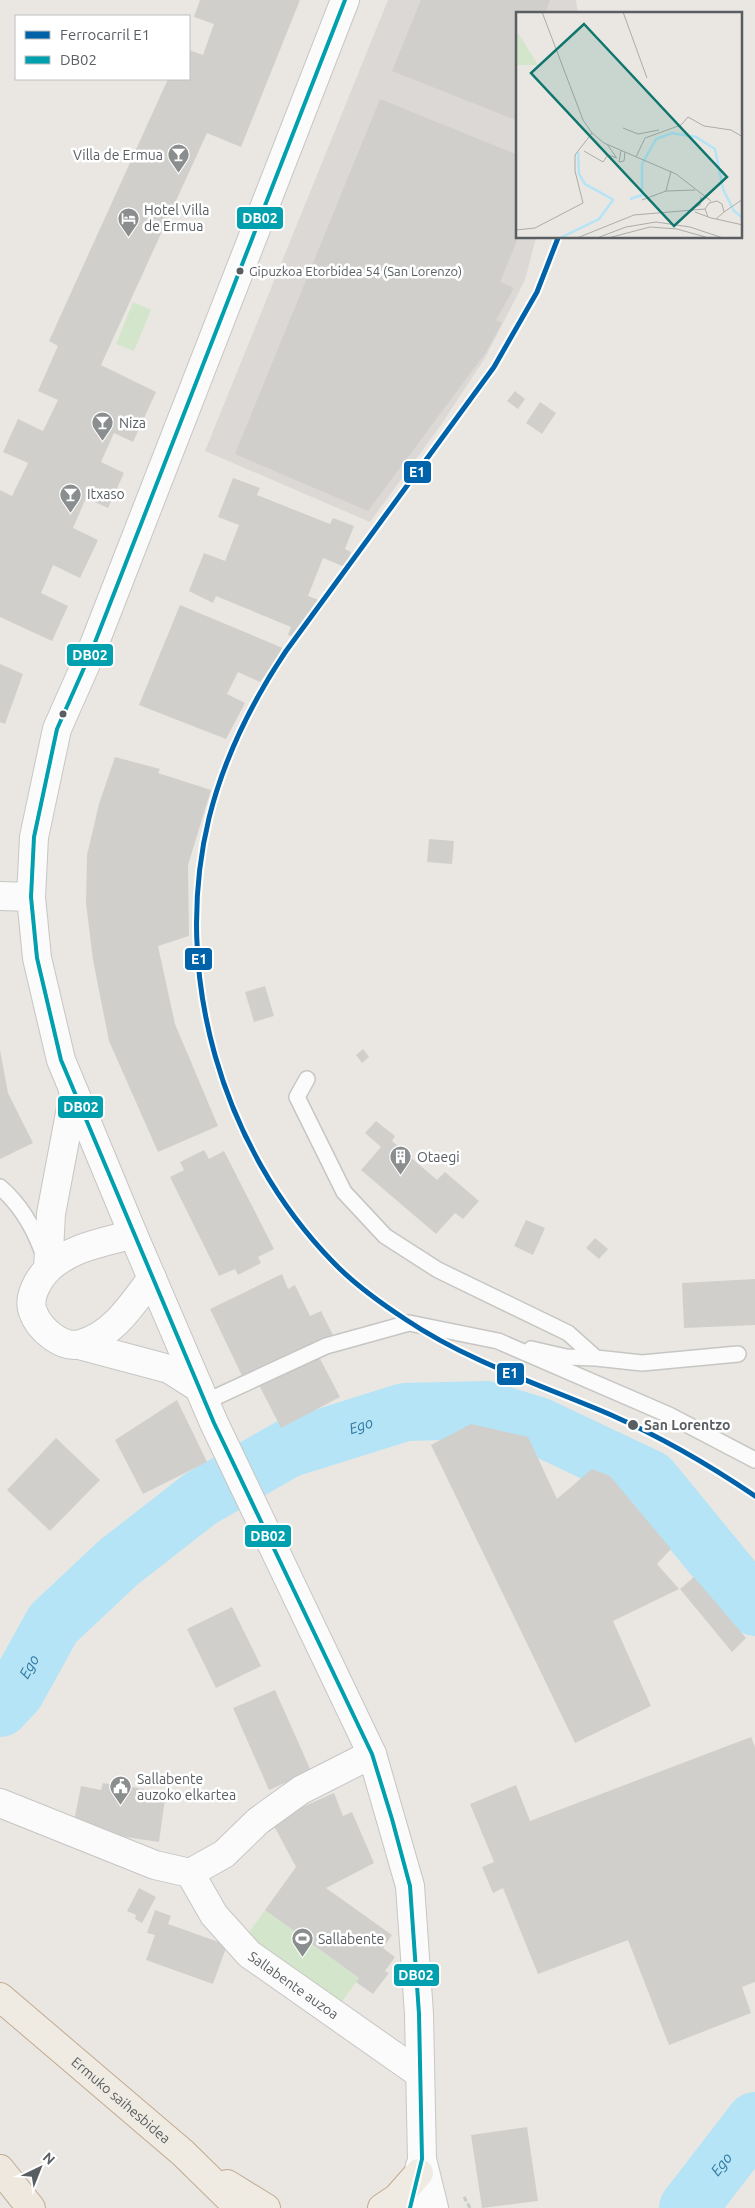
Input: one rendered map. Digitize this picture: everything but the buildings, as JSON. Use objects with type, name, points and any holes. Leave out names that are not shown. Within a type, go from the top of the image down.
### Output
[{"type":"highway","name":"Ermuko saihesbidea","points":[[0,1997],[183,2153],[239,2208]]},
{"type":"highway","points":[[183,2153],[246,2197],[266,2208]]},
{"type":"highway","points":[[382,2208],[397,2198],[420,2166]]},
{"type":"highway","points":[[0,2169],[31,2208]]},
{"type":"street","points":[[345,0],[92,650],[57,729],[34,837],[31,897],[37,958],[61,1060],[133,1234],[222,1440],[372,1754],[410,1886],[419,2014],[420,2074],[420,2166],[410,2208]]},
{"type":"street","points":[[0,896],[31,897]]},
{"type":"street","points":[[48,1269],[50,1214],[74,1092]]},
{"type":"street","points":[[133,1234],[72,1251],[48,1269],[33,1290],[32,1312],[43,1328],[60,1342],[79,1345],[169,1369],[202,1395]]},
{"type":"street","points":[[79,1345],[100,1336],[117,1323],[152,1278]]},
{"type":"street","points":[[0,1803],[155,1866],[190,1873],[224,1854],[258,1821],[301,1790],[372,1754]]},
{"type":"street","name":"Sallabente auzoa","points":[[190,1873],[214,1915],[249,1954],[420,2074]]},
{"type":"street","points":[[420,2166],[434,2208]]},
{"type":"lane","points":[[307,1079],[297,1098],[344,1192],[385,1236],[438,1270],[568,1333],[596,1358]]},
{"type":"lane","points":[[0,1187],[17,1202],[39,1243],[48,1269]]},
{"type":"lane","points":[[202,1395],[326,1346],[409,1323],[566,1357],[642,1362],[738,1354]]},
{"type":"lane","points":[[498,1341],[669,1415],[755,1460]]},
{"type":"shaded area","points":[[388,0],[576,0],[578,12],[516,12],[516,239],[536,239],[525,280],[485,358],[441,425],[370,522],[205,451]]},
{"type":"green space","points":[[133,302],[151,310],[134,351],[116,344]]},
{"type":"green space","name":"Sallabente","points":[[265,1910],[359,1978],[339,2006],[245,1938]]},
{"type":"waterway","name":"Ego","points":[[0,1708],[16,1691],[53,1624],[119,1562],[200,1499],[287,1449],[405,1412],[486,1410],[538,1426],[650,1479],[755,1607]]},
{"type":"waterway","name":"Ego","points":[[688,2208],[755,2121]]},
{"type":"rail line","name":"E1","points":[[558,239],[537,292],[494,367],[286,651],[261,691],[240,731],[215,796],[209,818],[199,877],[197,937],[202,997],[215,1056],[235,1113],[261,1166],[294,1217],[349,1278],[395,1313],[453,1347],[647,1432],[702,1462],[755,1496]]},
{"type":"transit line","name":"DB02","points":[[345,0],[92,650],[57,729],[34,837],[31,897],[37,958],[61,1060],[214,1423],[372,1754],[392,1819],[410,1886],[419,2014],[422,2159],[410,2208]]},
{"type":"place","name":"Villa de Ermua","points":[[179,174]]},
{"type":"place","name":"Hotel Villa de Ermua","points":[[128,237]]},
{"type":"place","name":"Gipuzkoa Etorbidea 54 (San Lorenzo)","points":[[240,271]]},
{"type":"place","name":"Niza","points":[[103,442]]},
{"type":"place","name":"Itxaso","points":[[71,513]]},
{"type":"place","name":"Otaegi","points":[[401,1176]]},
{"type":"place","name":"San Lorentzo","points":[[633,1425]]},
{"type":"place","name":"Sallabente auzoko elkartea","points":[[121,1806]]},
{"type":"place","name":"Sallabente","points":[[302,1958]]}]
